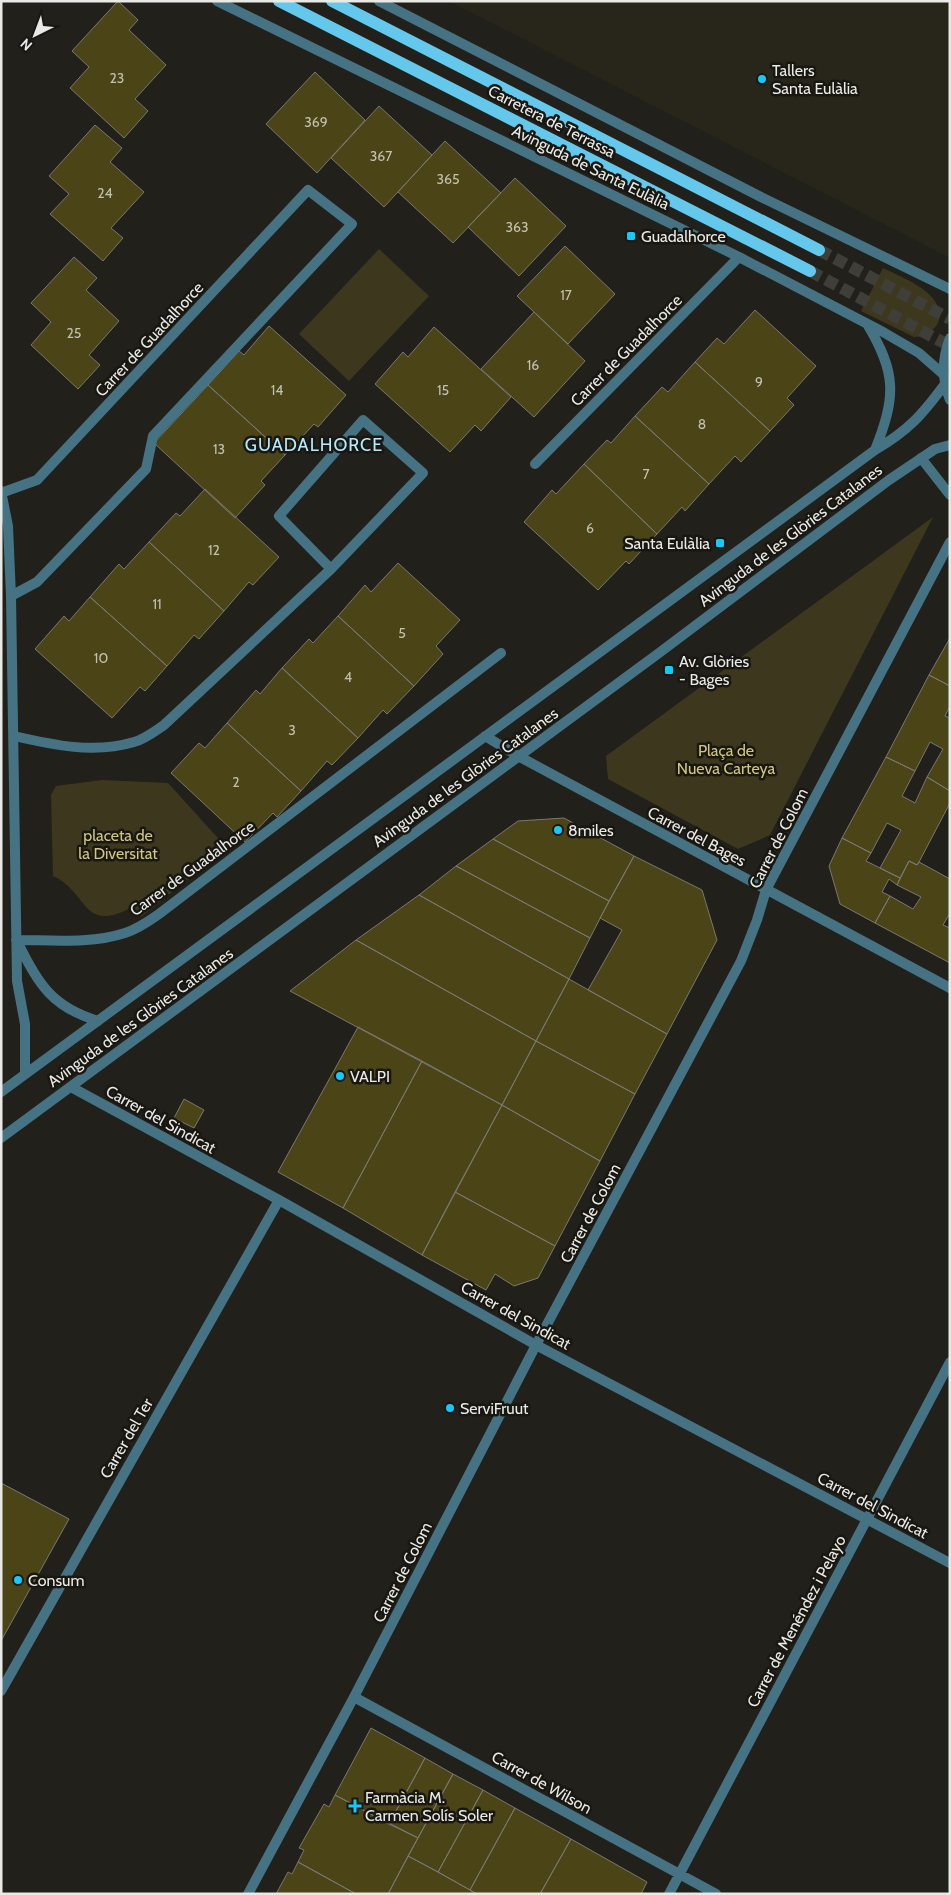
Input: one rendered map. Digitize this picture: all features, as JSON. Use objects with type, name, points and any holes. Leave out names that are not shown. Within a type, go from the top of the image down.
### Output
[{"type":"main road","name":"Carretera de Terrassa","points":[[279,1],[810,271]]},
{"type":"main road","name":"Carretera de Terrassa","points":[[332,1],[819,250]]},
{"type":"street","name":"Avinguda de Santa Eulàlia","points":[[217,1],[739,257],[919,353],[944,379]]},
{"type":"street","points":[[379,1],[767,200],[950,289]]},
{"type":"street","name":"Carrer de Guadalhorce","points":[[11,596],[37,582],[146,470],[153,436],[352,224],[308,190],[37,480],[1,492],[8,526],[11,596],[16,940],[116,936],[136,929],[159,914],[501,653]]},
{"type":"street","name":"Carrer de Guadalhorce","points":[[535,464],[739,257]]},
{"type":"street","name":"Avinguda de les Glòries Catalanes","points":[[866,324],[882,351],[887,364],[891,389],[891,400],[885,426],[876,450]]},
{"type":"street","points":[[950,338],[944,357],[944,379],[950,400]]},
{"type":"street","name":"Avinguda de les Glòries Catalanes","points":[[1,1092],[876,450],[894,439],[917,420],[944,379]]},
{"type":"street","points":[[14,736],[61,747],[104,747],[135,742],[164,725],[331,569],[423,473],[363,420],[279,516],[331,569]]},
{"type":"street","name":"Avinguda de les Glòries Catalanes","points":[[1,1138],[888,480],[935,449],[950,445]]},
{"type":"street","points":[[920,458],[950,495]]},
{"type":"street","name":"Carrer de Colom","points":[[248,1894],[354,1697],[536,1345],[741,961],[766,890],[950,542]]},
{"type":"street","name":"Carrer del Bages","points":[[485,736],[518,756],[950,988]]},
{"type":"street","points":[[16,940],[32,972],[54,999],[69,1009],[98,1021]]},
{"type":"street","points":[[16,940],[17,981],[25,1024],[25,1073]]},
{"type":"street","name":"Carrer del Sindicat","points":[[70,1087],[279,1200],[536,1345],[950,1563]]},
{"type":"street","name":"Carrer del Ter","points":[[1,1691],[279,1200]]},
{"type":"street","name":"Carrer de Menéndez i Pelayo","points":[[669,1894],[950,1362]]},
{"type":"street","name":"Carrer de Wilson","points":[[354,1697],[716,1894]]},
{"type":"shaded area","points":[[449,1],[950,1],[950,258]]},
{"type":"green space","points":[[379,249],[429,296],[349,381],[299,334]]},
{"type":"green space","points":[[883,268],[913,283],[931,296],[940,314],[935,328],[924,335],[914,337],[861,311]]},
{"type":"green space","name":"Plaça de Nueva Carteya","points":[[933,517],[770,835],[738,849],[608,779],[606,756]]},
{"type":"green space","name":"placeta de la Diversitat","points":[[102,780],[168,783],[227,848],[141,917],[132,907],[116,914],[103,916],[94,913],[87,908],[73,891],[53,876],[51,795],[56,786]]},
{"type":"building","points":[[118,1],[138,20],[129,30],[166,65],[135,99],[148,111],[124,138],[70,88],[89,67],[72,51]]},
{"type":"building","points":[[315,72],[365,120],[317,173],[266,124]]},
{"type":"building","points":[[379,106],[432,155],[384,207],[331,158]]},
{"type":"building","points":[[95,125],[122,148],[110,162],[144,192],[111,228],[123,238],[103,261],[50,214],[69,194],[49,176]]},
{"type":"building","points":[[445,141],[501,193],[453,243],[398,192]]},
{"type":"building","points":[[515,178],[566,226],[519,276],[468,227]]},
{"type":"building","points":[[565,246],[615,294],[568,344],[517,296]]},
{"type":"building","points":[[74,257],[97,278],[86,290],[119,321],[89,355],[100,365],[78,389],[31,345],[51,322],[31,303]]},
{"type":"building","points":[[755,310],[816,366],[787,398],[794,405],[770,431],[695,362],[717,338],[724,344]]},
{"type":"building","points":[[534,312],[585,361],[534,417],[481,369]]},
{"type":"building","points":[[269,326],[346,395],[318,427],[314,424],[285,455],[208,385],[239,351],[244,355]]},
{"type":"building","points":[[434,327],[511,397],[481,431],[475,425],[450,452],[375,384],[403,352],[408,357]]},
{"type":"building","points":[[695,362],[770,431],[741,462],[735,456],[709,484],[635,416],[662,387],[668,392]]},
{"type":"building","points":[[208,385],[285,455],[261,481],[265,485],[235,518],[154,443]]},
{"type":"building","points":[[635,416],[709,484],[685,511],[682,507],[657,534],[584,464],[607,440],[611,443]]},
{"type":"building","points":[[584,464],[657,534],[629,564],[626,561],[598,590],[524,522],[552,490],[556,494]]},
{"type":"building","points":[[205,489],[279,557],[253,585],[249,582],[224,611],[149,542],[176,513],[180,516]]},
{"type":"building","points":[[149,542],[224,611],[199,639],[194,635],[167,666],[90,597],[119,564],[124,569]]},
{"type":"building","points":[[398,563],[460,620],[436,646],[443,654],[414,686],[338,616],[365,585],[371,592]]},
{"type":"building","points":[[90,597],[167,666],[145,691],[140,687],[112,718],[35,649],[64,616],[69,621]]},
{"type":"building","points":[[338,616],[414,686],[387,714],[383,710],[358,738],[282,668],[309,639],[313,643]]},
{"type":"building","points":[[950,638],[950,686],[929,675]]},
{"type":"building","points":[[282,668],[358,738],[332,765],[327,761],[301,791],[227,723],[256,690],[260,694]]},
{"type":"building","points":[[929,675],[950,686],[950,706],[945,716],[950,718],[950,791],[927,777],[943,749],[930,742],[915,771],[886,757]]},
{"type":"building","points":[[227,723],[301,791],[277,817],[273,813],[245,842],[171,773],[199,743],[205,748]]},
{"type":"building","points":[[886,757],[915,771],[902,796],[915,803],[927,777],[950,791],[950,803],[919,862],[917,865],[909,861],[900,878],[880,868],[901,830],[887,823],[871,853],[842,838]]},
{"type":"building","points":[[564,818],[634,856],[609,901],[493,839],[518,821]]},
{"type":"building","points":[[842,838],[871,853],[866,861],[900,878],[897,885],[889,879],[882,892],[890,896],[875,923],[840,904],[829,866]]},
{"type":"building","points":[[493,839],[609,901],[590,938],[456,866]]},
{"type":"building","points":[[634,856],[702,890],[717,940],[667,1034],[588,990],[622,930],[600,918]]},
{"type":"building","points":[[909,861],[917,865],[919,862],[950,879],[950,913],[943,925],[950,928],[950,963],[875,923],[890,896],[913,909],[921,897],[897,885]]},
{"type":"building","points":[[456,866],[590,938],[569,979],[419,895]]},
{"type":"building","points":[[419,895],[569,979],[536,1041],[356,940]]},
{"type":"building","points":[[356,940],[536,1041],[502,1105],[290,991]]},
{"type":"building","points":[[569,979],[667,1034],[635,1094],[536,1041]]},
{"type":"building","points":[[358,1027],[422,1061],[343,1208],[278,1172]]},
{"type":"building","points":[[536,1041],[635,1094],[600,1161],[502,1105]]},
{"type":"building","points":[[422,1061],[502,1105],[422,1255],[343,1208]]},
{"type":"building","points":[[184,1099],[204,1110],[194,1128],[174,1118]]},
{"type":"building","points":[[502,1105],[600,1161],[555,1246],[455,1192]]},
{"type":"building","points":[[455,1192],[555,1246],[538,1278],[514,1286],[495,1274],[486,1290],[422,1255]]},
{"type":"building","name":"Consum","points":[[1,1483],[69,1519],[1,1641]]},
{"type":"building","points":[[371,1728],[425,1758],[389,1824],[335,1795]]},
{"type":"building","points":[[425,1758],[453,1774],[418,1838],[389,1824]]},
{"type":"building","points":[[453,1774],[483,1790],[438,1872],[408,1856]]},
{"type":"building","points":[[483,1790],[515,1808],[470,1890],[438,1872]]},
{"type":"building","points":[[335,1795],[418,1838],[388,1894],[356,1894],[298,1862],[304,1850],[299,1848],[324,1804],[329,1807]]},
{"type":"building","points":[[515,1808],[571,1839],[540,1894],[477,1894],[470,1890]]},
{"type":"building","points":[[571,1839],[647,1882],[641,1894],[540,1894]]},
{"type":"building","points":[[408,1856],[438,1872],[477,1894],[388,1894]]},
{"type":"building","points":[[298,1862],[356,1894],[276,1894],[288,1872],[292,1874]]},
{"type":"tunnel","points":[[819,250],[950,319]]},
{"type":"tunnel","points":[[810,271],[950,346]]},
{"type":"place","name":"Tallers Santa Eulàlia","points":[[762,79]]},
{"type":"place","name":"Guadalhorce","points":[[631,236]]},
{"type":"place","name":"Santa Eulàlia","points":[[720,543]]},
{"type":"place","name":"Av. Glòries - Bages","points":[[669,670]]},
{"type":"place","name":"8miles","points":[[558,830]]},
{"type":"place","name":"VALPI","points":[[340,1076]]},
{"type":"place","name":"ServiFruut","points":[[450,1408]]},
{"type":"place","name":"Consum","points":[[18,1580]]},
{"type":"place","name":"Farmàcia M. Carmen Solís Soler","points":[[355,1806]]},
{"type":"district","name":"GUADALHORCE","points":[[314,445]]}]
